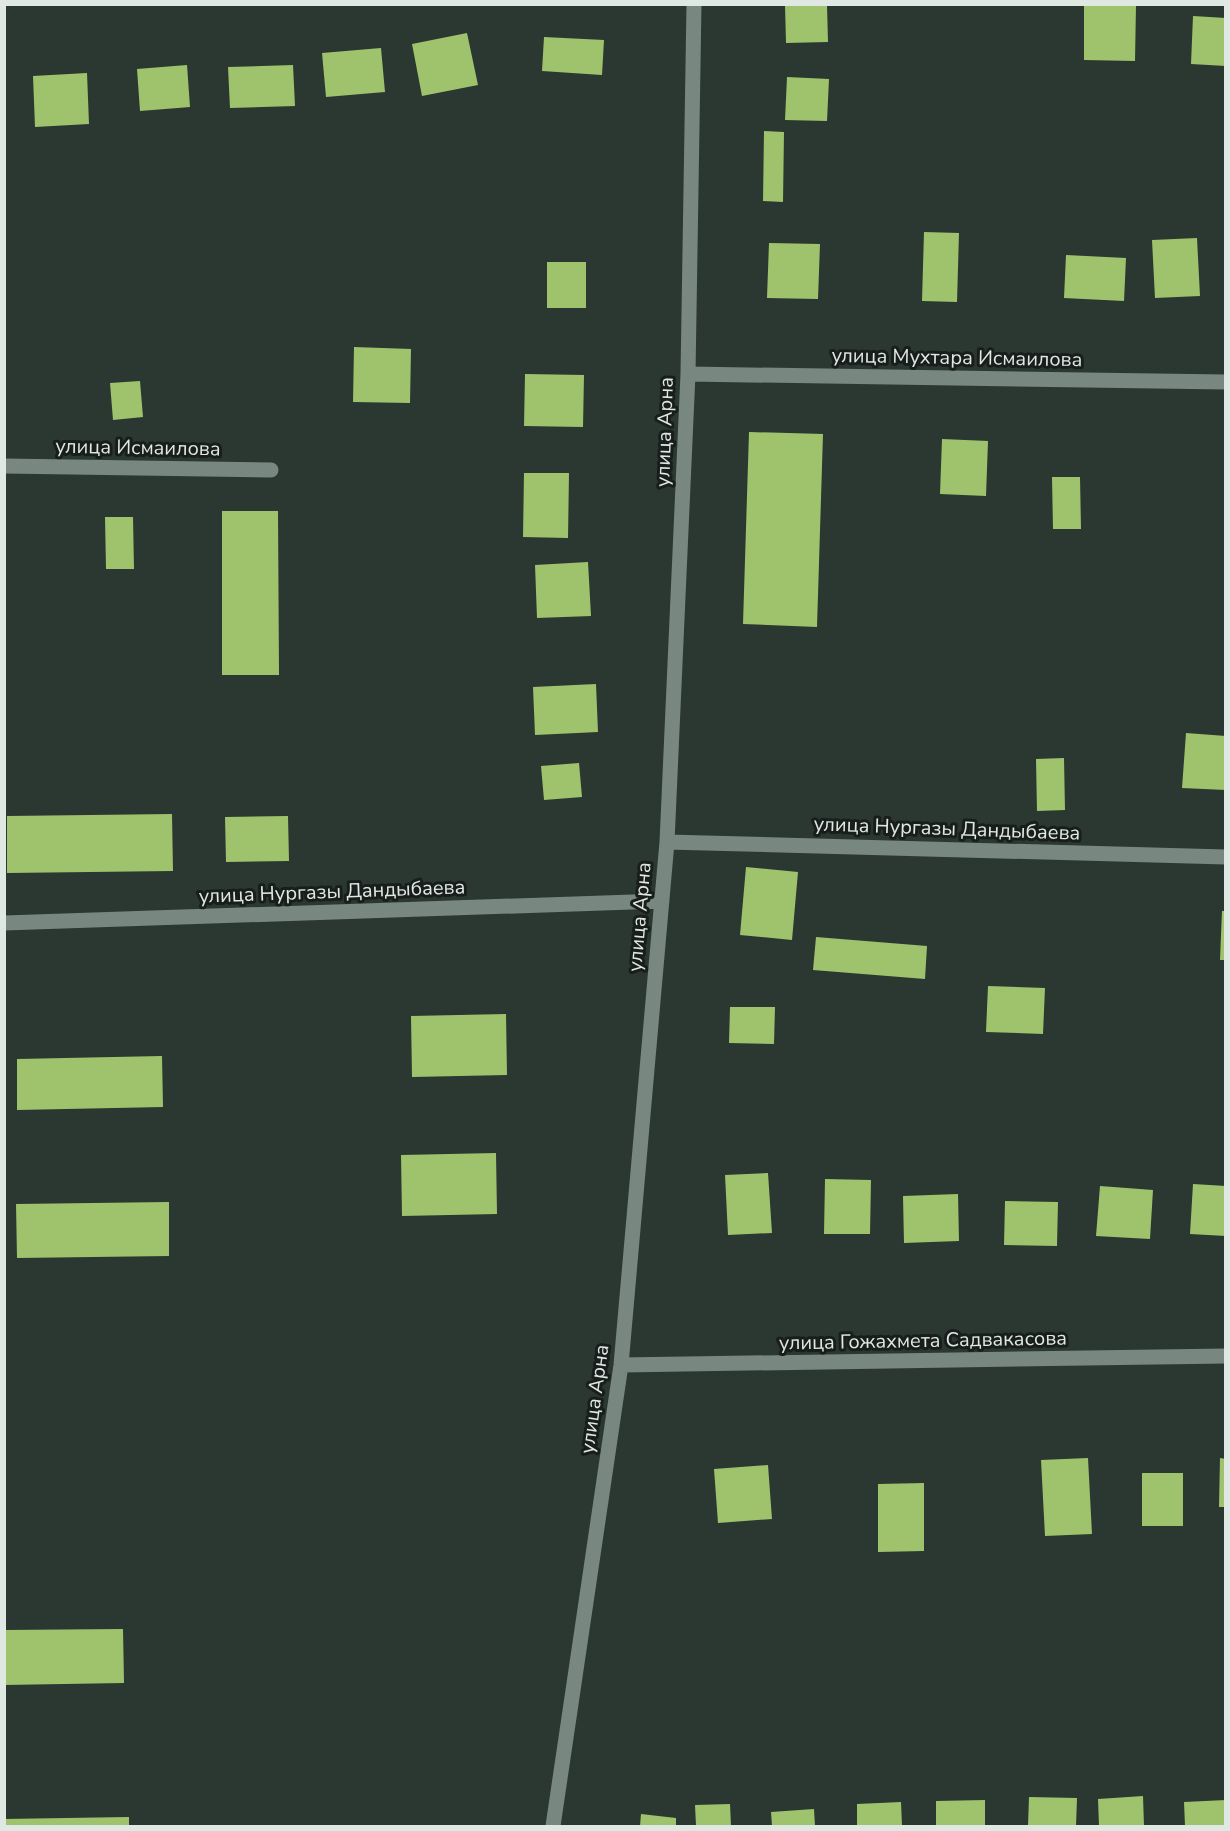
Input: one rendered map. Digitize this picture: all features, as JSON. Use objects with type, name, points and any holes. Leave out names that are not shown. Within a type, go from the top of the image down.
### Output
[{"type":"street","name":"улица Арна","points":[[553,1827],[621,1365],[667,842],[688,374],[694,4]]},
{"type":"street","name":"улица Мухтара Исмаилова","points":[[688,374],[1226,382]]},
{"type":"street","name":"улица Исмаилова","points":[[4,466],[271,470]]},
{"type":"street","name":"улица Нургазы Дандыбаева","points":[[667,842],[1226,857]]},
{"type":"street","name":"улица Нургазы Дандыбаева","points":[[4,924],[662,901]]},
{"type":"street","name":"улица Гожахмета Садвакасова","points":[[621,1365],[1226,1356]]},
{"type":"building","points":[[785,5],[827,5],[828,42],[786,43]]},
{"type":"building","points":[[1084,5],[1136,5],[1135,61],[1084,60]]},
{"type":"building","points":[[1193,16],[1226,18],[1226,66],[1191,64]]},
{"type":"building","points":[[467,33],[478,85],[422,96],[412,44]]},
{"type":"building","points":[[544,37],[604,40],[602,75],[542,71]]},
{"type":"building","points":[[381,48],[385,92],[326,97],[322,53]]},
{"type":"building","points":[[187,65],[190,107],[140,111],[137,69]]},
{"type":"building","points":[[293,65],[295,106],[230,108],[228,67]]},
{"type":"building","points":[[87,73],[89,124],[35,127],[33,76]]},
{"type":"building","points":[[787,77],[829,79],[827,121],[785,120]]},
{"type":"building","points":[[764,131],[784,132],[783,202],[763,201]]},
{"type":"building","points":[[924,232],[959,233],[957,302],[922,301]]},
{"type":"building","points":[[1197,238],[1200,296],[1155,298],[1152,240]]},
{"type":"building","points":[[769,243],[820,244],[818,299],[767,298]]},
{"type":"building","points":[[1066,255],[1126,258],[1124,301],[1064,298]]},
{"type":"building","points":[[547,262],[586,262],[586,308],[547,308]]},
{"type":"building","points":[[354,347],[411,349],[410,403],[353,402]]},
{"type":"building","points":[[525,374],[584,375],[583,427],[524,426]]},
{"type":"building","points":[[140,381],[143,417],[113,420],[110,383]]},
{"type":"building","points":[[749,432],[823,434],[817,627],[743,624]]},
{"type":"building","points":[[942,439],[988,441],[986,496],[940,494]]},
{"type":"building","points":[[524,473],[569,473],[568,538],[523,537]]},
{"type":"building","points":[[1052,477],[1080,477],[1081,529],[1053,529]]},
{"type":"building","points":[[222,511],[278,511],[279,675],[222,675]]},
{"type":"building","points":[[105,517],[133,517],[134,569],[106,569]]},
{"type":"building","points":[[588,562],[591,616],[537,618],[535,565]]},
{"type":"building","points":[[596,684],[598,732],[535,735],[533,687]]},
{"type":"building","points":[[1186,733],[1226,736],[1226,790],[1182,788]]},
{"type":"building","points":[[1064,758],[1065,810],[1037,811],[1036,759]]},
{"type":"building","points":[[579,763],[582,797],[544,800],[541,766]]},
{"type":"building","points":[[172,814],[173,871],[7,873],[7,816]]},
{"type":"building","points":[[288,816],[289,861],[226,862],[225,817]]},
{"type":"building","points":[[746,867],[798,872],[792,940],[740,935]]},
{"type":"building","points":[[1222,911],[1226,911],[1226,960],[1220,960]]},
{"type":"building","points":[[816,937],[927,946],[925,979],[813,970]]},
{"type":"building","points":[[988,986],[1045,988],[1043,1034],[986,1032]]},
{"type":"building","points":[[730,1007],[775,1007],[774,1044],[729,1043]]},
{"type":"building","points":[[506,1014],[507,1075],[412,1077],[411,1016]]},
{"type":"building","points":[[162,1056],[163,1107],[17,1110],[17,1059]]},
{"type":"building","points":[[496,1153],[497,1214],[402,1216],[401,1155]]},
{"type":"building","points":[[768,1173],[772,1233],[728,1235],[725,1175]]},
{"type":"building","points":[[825,1179],[871,1180],[870,1234],[824,1234]]},
{"type":"building","points":[[1193,1184],[1226,1186],[1226,1236],[1190,1234]]},
{"type":"building","points":[[1100,1186],[1153,1190],[1150,1239],[1096,1236]]},
{"type":"building","points":[[958,1194],[959,1241],[904,1243],[903,1196]]},
{"type":"building","points":[[1005,1201],[1058,1202],[1057,1246],[1004,1245]]},
{"type":"building","points":[[169,1202],[169,1256],[17,1258],[16,1204]]},
{"type":"building","points":[[1088,1458],[1092,1534],[1045,1536],[1041,1460]]},
{"type":"building","points":[[1220,1458],[1226,1459],[1226,1507],[1219,1507]]},
{"type":"building","points":[[768,1465],[772,1519],[718,1523],[714,1469]]},
{"type":"building","points":[[1142,1473],[1183,1473],[1183,1526],[1142,1526]]},
{"type":"building","points":[[924,1483],[924,1551],[878,1552],[878,1484]]},
{"type":"building","points":[[123,1629],[124,1683],[4,1685],[4,1630]]},
{"type":"building","points":[[1143,1796],[1144,1826],[1099,1826],[1098,1799]]},
{"type":"building","points":[[1029,1797],[1077,1798],[1076,1826],[1028,1826]]},
{"type":"building","points":[[985,1800],[985,1826],[936,1826],[936,1801]]},
{"type":"building","points":[[1226,1800],[1226,1826],[1185,1826],[1184,1802]]},
{"type":"building","points":[[901,1802],[902,1826],[857,1826],[857,1804]]},
{"type":"building","points":[[730,1804],[731,1826],[696,1826],[695,1805]]},
{"type":"building","points":[[814,1809],[815,1826],[772,1826],[771,1812]]},
{"type":"building","points":[[641,1814],[676,1818],[676,1826],[640,1826]]},
{"type":"building","points":[[129,1817],[129,1826],[4,1826],[4,1819]]}]
